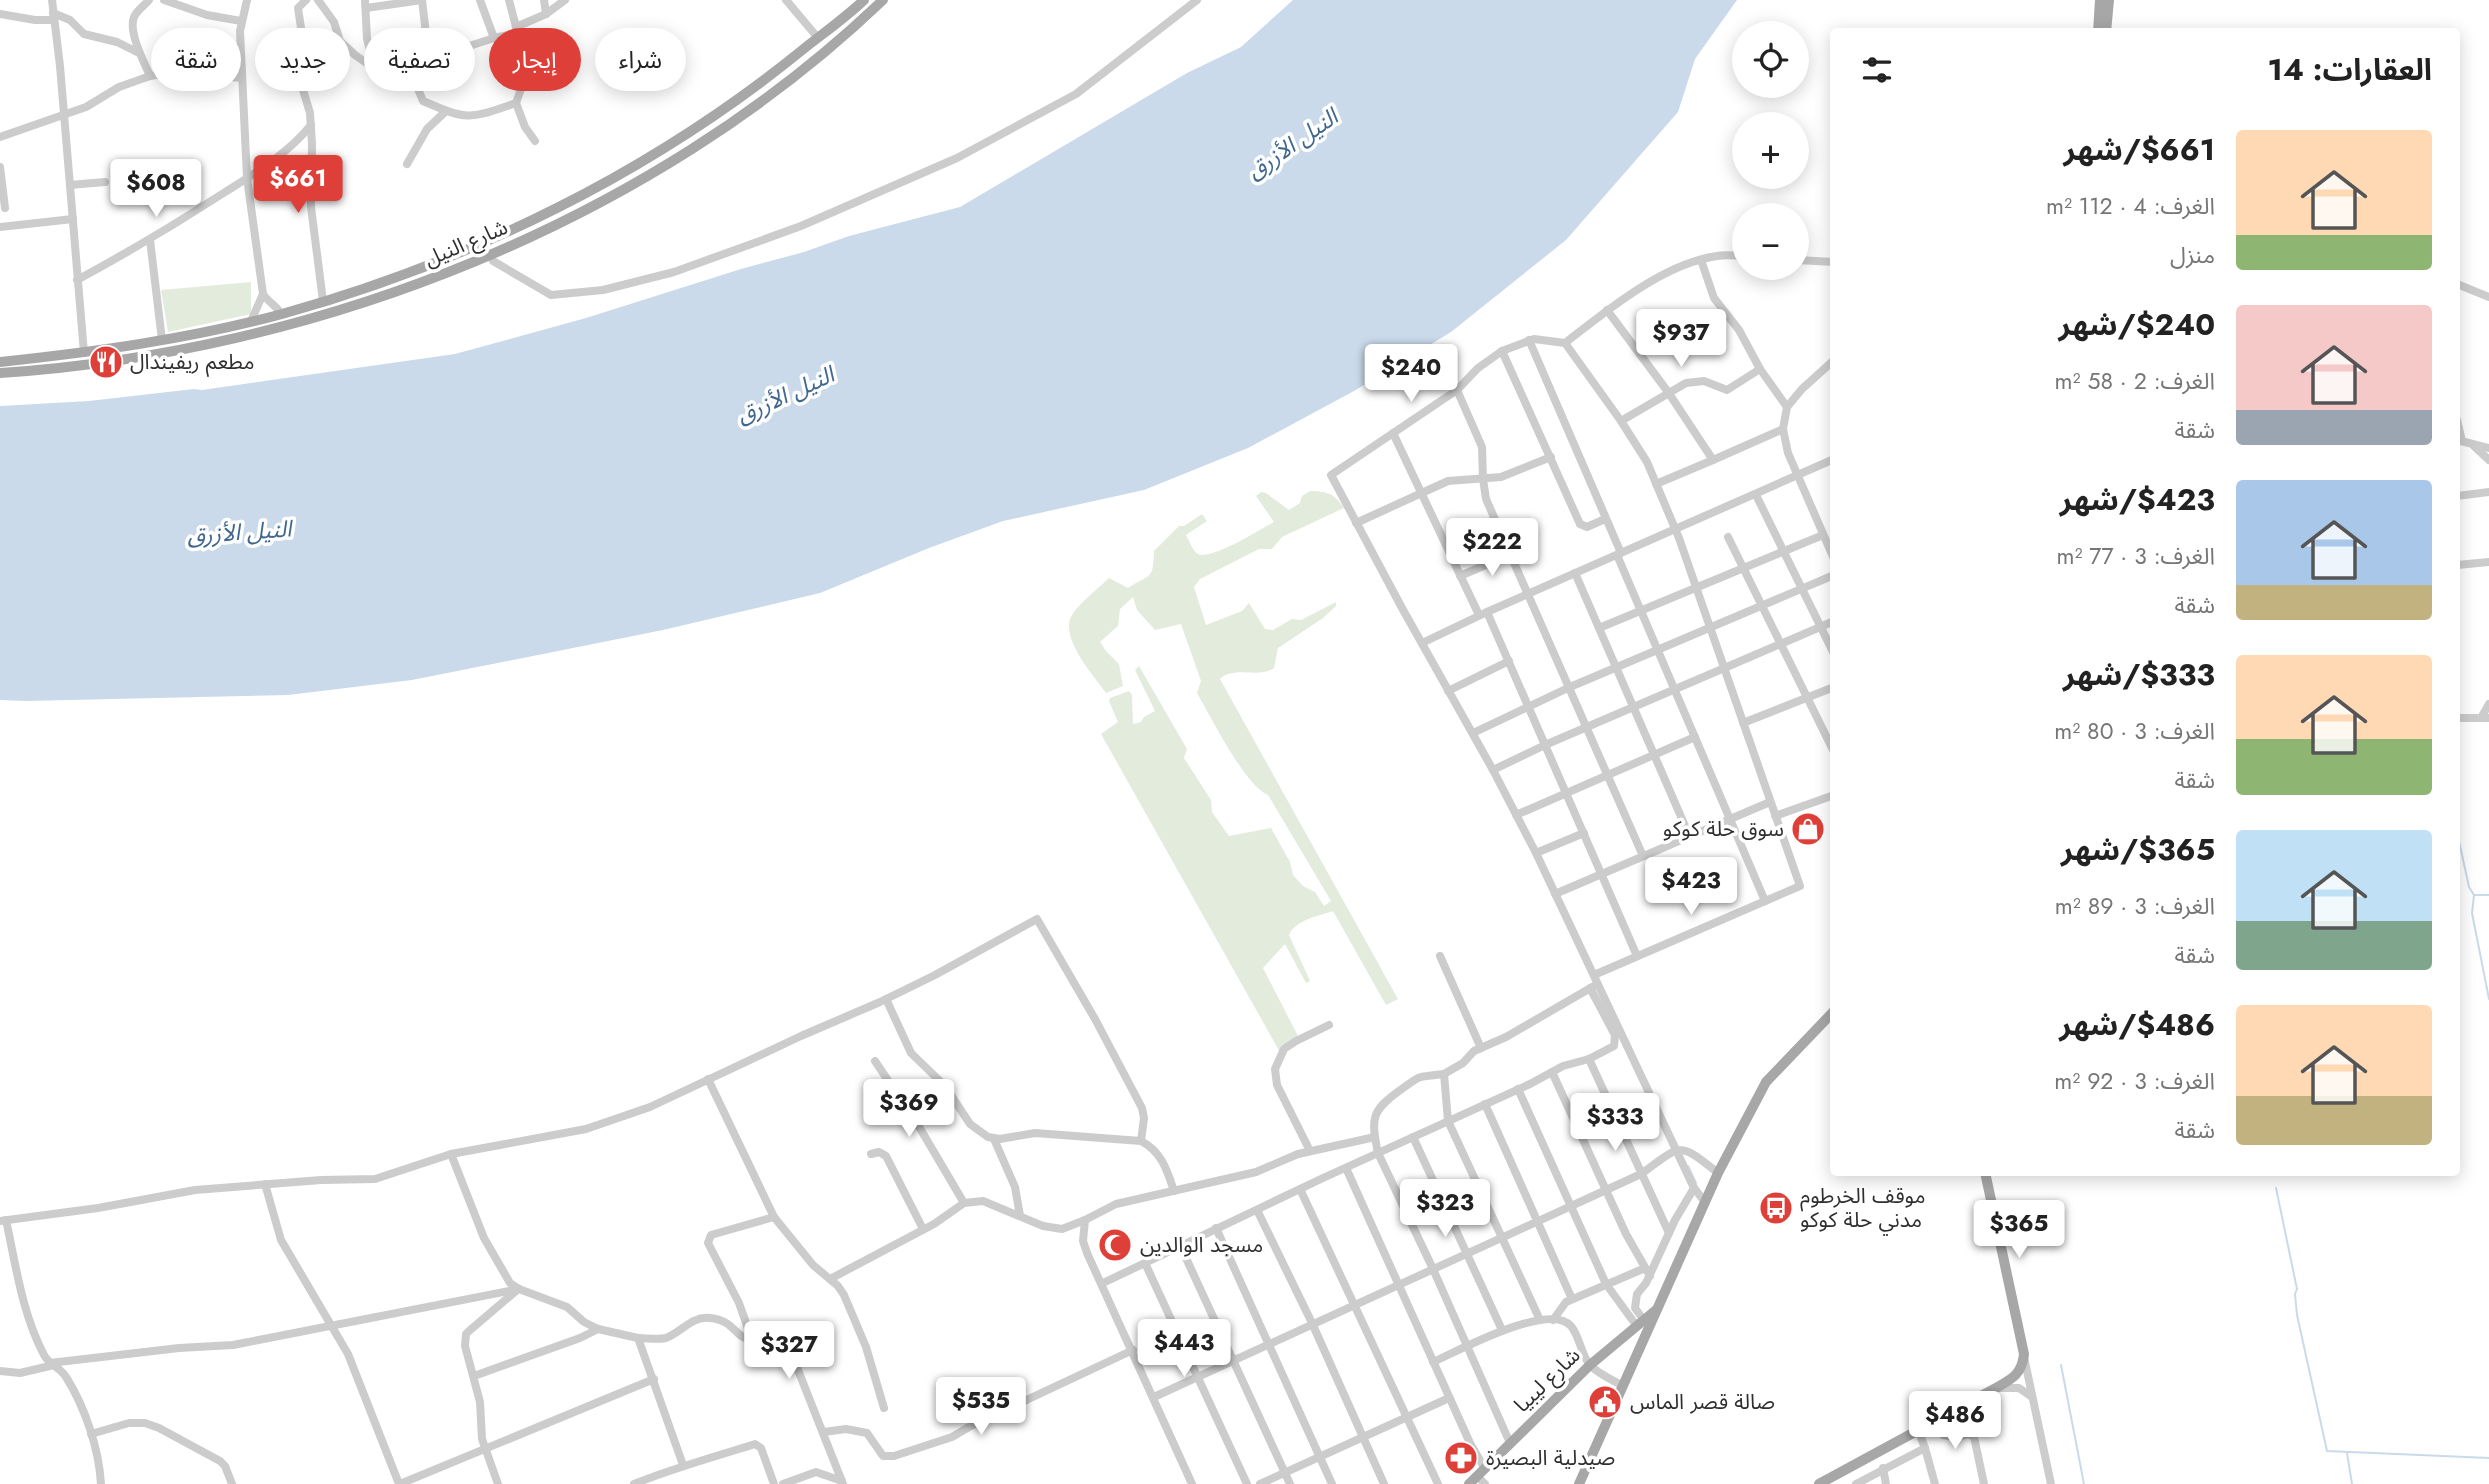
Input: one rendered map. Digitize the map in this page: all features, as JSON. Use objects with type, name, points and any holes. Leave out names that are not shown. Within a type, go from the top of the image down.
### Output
[{"type":"main road","name":"شارع النيل","points":[[0,362],[85,353],[251,321],[323,301],[438,262],[554,210],[663,151],[773,74],[863,0]]},
{"type":"main road","name":"شارع النيل","points":[[0,373],[111,362],[267,332],[389,294],[491,255],[557,224],[671,162],[783,86],[883,0]]},
{"type":"main road","points":[[2098,28],[2100,0]]},
{"type":"main road","points":[[2106,28],[2109,0]]},
{"type":"main road","points":[[773,74],[783,86]]},
{"type":"main road","points":[[757,86],[763,89],[765,98]]},
{"type":"main road","points":[[554,210],[552,216],[557,224]]},
{"type":"main road","points":[[531,221],[536,225],[536,234]]},
{"type":"main road","points":[[1579,1484],[1718,1173],[1773,1072],[1830,1015]]},
{"type":"main road","points":[[1825,1482],[2019,1374],[2024,1354],[1986,1176]]},
{"type":"main road","name":"شارع ليبيا","points":[[1469,1484],[1482,1476],[1510,1443],[1590,1365],[1657,1309]]},
{"type":"street","points":[[52,0],[85,353]]},
{"type":"street","points":[[149,0],[133,20],[139,53],[150,76]]},
{"type":"street","points":[[164,0],[207,15],[241,21]]},
{"type":"street","points":[[247,0],[241,21],[247,178],[264,294],[281,314]]},
{"type":"street","points":[[306,0],[298,8],[303,41],[291,50],[308,101],[311,125],[311,207],[323,301]]},
{"type":"street","points":[[318,0],[334,22],[340,41],[364,61]]},
{"type":"street","points":[[366,28],[366,4],[422,0],[425,28]]},
{"type":"street","points":[[480,0],[490,28]]},
{"type":"street","points":[[509,0],[518,28]]},
{"type":"street","points":[[544,0],[546,14]]},
{"type":"street","points":[[522,28],[565,0]]},
{"type":"street","points":[[786,0],[818,38]]},
{"type":"street","points":[[491,255],[493,261],[551,295],[603,290],[700,263],[801,226],[990,142],[1076,94],[1197,0]]},
{"type":"street","points":[[0,14],[35,20],[53,17],[70,20],[84,34],[117,41],[139,53]]},
{"type":"street","points":[[0,137],[86,107],[119,88],[150,76],[175,72],[242,78]]},
{"type":"street","points":[[419,91],[423,101],[452,115],[477,116],[516,103]]},
{"type":"street","points":[[520,91],[516,103],[525,127],[535,141]]},
{"type":"street","points":[[407,164],[427,129],[446,111]]},
{"type":"street","points":[[77,280],[150,240],[247,178],[295,143],[311,125]]},
{"type":"street","points":[[0,166],[5,208]]},
{"type":"street","points":[[70,185],[105,182]]},
{"type":"street","points":[[0,227],[73,219]]},
{"type":"street","points":[[150,240],[162,340]]},
{"type":"street","points":[[1705,1202],[1694,1188],[1594,982],[1536,853],[1331,475],[1457,390],[1478,368],[1502,351],[1529,340],[1565,342],[1607,310],[1660,277],[1701,260],[1719,255],[1732,256]]},
{"type":"street","points":[[1701,260],[1714,298],[1739,330],[1760,369],[1787,407]]},
{"type":"street","points":[[1809,261],[1830,262]]},
{"type":"street","points":[[2460,285],[2489,297]]},
{"type":"street","points":[[251,321],[264,294]]},
{"type":"street","points":[[1607,310],[1668,392],[1713,460]]},
{"type":"street","points":[[1529,340],[1765,901]]},
{"type":"street","points":[[1510,1443],[1378,1153],[1374,1117],[1381,1103],[1415,1078],[1444,1074],[1463,1063],[1474,1051],[1506,1037],[1637,956],[1800,886],[1696,588],[1656,484],[1639,448],[1565,342]]},
{"type":"street","points":[[1502,351],[1580,524],[1587,527],[1605,519]]},
{"type":"street","points":[[1830,364],[1787,407],[1783,429],[1786,448],[1830,550]]},
{"type":"street","points":[[1621,421],[1668,392],[1693,381],[1704,381],[1723,389],[1732,389],[1760,369]]},
{"type":"street","points":[[1457,390],[1482,447],[1486,499],[1643,856]]},
{"type":"street","points":[[1656,484],[1783,429]]},
{"type":"street","points":[[1393,433],[1460,576],[1509,661],[1637,956]]},
{"type":"street","points":[[2461,441],[2489,448]]},
{"type":"street","points":[[2461,441],[2477,447],[2489,460]]},
{"type":"street","points":[[1356,523],[1448,481],[1508,475],[1551,457]]},
{"type":"street","points":[[1422,643],[1483,613],[1830,461]]},
{"type":"street","points":[[2460,496],[2489,492]]},
{"type":"street","points":[[1756,495],[1830,645]]},
{"type":"street","points":[[1600,628],[1823,535]]},
{"type":"street","points":[[1728,537],[1830,744]]},
{"type":"street","points":[[1460,576],[1511,554]]},
{"type":"street","points":[[2460,565],[2489,562]]},
{"type":"street","points":[[1575,573],[1689,835]]},
{"type":"street","points":[[1472,733],[1616,666],[1658,651],[1830,577]]},
{"type":"street","points":[[1493,770],[1545,745],[1830,623]]},
{"type":"street","points":[[1448,691],[1509,661]]},
{"type":"street","points":[[1743,723],[1830,689]]},
{"type":"street","points":[[2460,718],[2485,718],[2489,704]]},
{"type":"street","points":[[1516,815],[1695,737]]},
{"type":"street","points":[[1775,816],[1830,796]]},
{"type":"street","points":[[1555,894],[1770,802]]},
{"type":"street","points":[[1536,853],[1584,833]]},
{"type":"street","points":[[101,1484],[100,1468],[91,1434],[65,1375],[45,1358],[29,1321],[3,1221],[195,1191],[265,1184],[375,1179],[451,1154],[586,1129],[650,1107],[886,999],[947,970],[1037,919],[1095,1019],[1142,1108],[1144,1118],[1141,1141]]},
{"type":"street","points":[[1440,956],[1481,1048]]},
{"type":"street","points":[[1102,1283],[1552,1072],[1589,1059],[1614,1046],[1616,1040],[1594,982]]},
{"type":"street","points":[[886,999],[911,1053],[951,1093],[970,1124],[994,1139],[1015,1187],[1020,1216]]},
{"type":"street","points":[[1310,1151],[1277,1085],[1275,1069],[1284,1049],[1329,1025]]},
{"type":"street","points":[[1589,1059],[1669,1233]]},
{"type":"street","points":[[875,1060],[964,1203]]},
{"type":"street","points":[[1552,1072],[1647,1272]]},
{"type":"street","points":[[1444,1074],[1448,1121],[1540,1320]]},
{"type":"street","points":[[708,1079],[774,1217],[813,1265],[838,1286],[844,1296],[858,1328],[884,1408]]},
{"type":"street","points":[[1518,1089],[1606,1284],[1639,1322]]},
{"type":"street","points":[[1485,1104],[1572,1299]]},
{"type":"street","points":[[994,1139],[1035,1133],[1141,1141],[1154,1148],[1164,1162],[1174,1191]]},
{"type":"street","points":[[1413,1137],[1502,1330]]},
{"type":"street","points":[[830,1279],[923,1229],[964,1203],[983,1201],[1053,1229],[1062,1229],[1116,1204],[1256,1172],[1310,1151],[1375,1138]]},
{"type":"street","points":[[1154,1397],[1641,1174],[1676,1150],[1688,1150],[1718,1173]]},
{"type":"street","points":[[870,1154],[878,1152],[886,1156],[923,1229]]},
{"type":"street","points":[[451,1154],[490,1249],[509,1283],[519,1289],[567,1307],[584,1322],[598,1329],[638,1338],[666,1337],[694,1320],[711,1318],[720,1320],[743,1337],[752,1340],[767,1335],[777,1326],[784,1329],[843,1482]]},
{"type":"street","points":[[1346,1168],[1482,1476]]},
{"type":"street","points":[[265,1184],[281,1240],[354,1367],[402,1484],[654,1379]]},
{"type":"street","points":[[1639,1322],[1635,1300],[1647,1272],[1694,1188]]},
{"type":"street","points":[[1300,1189],[1438,1484]]},
{"type":"street","points":[[1257,1210],[1312,1323],[1384,1484]]},
{"type":"street","points":[[752,1340],[738,1303],[708,1243],[711,1235],[774,1217]]},
{"type":"street","points":[[1085,1220],[1083,1241],[1192,1484]]},
{"type":"street","points":[[1216,1228],[1332,1484]]},
{"type":"street","points":[[1180,1245],[1290,1484]]},
{"type":"street","points":[[1145,1263],[1247,1484]]},
{"type":"street","points":[[1553,1320],[1560,1309],[1572,1299],[1606,1284],[1647,1272]]},
{"type":"street","points":[[0,1371],[20,1373],[52,1364],[179,1348],[233,1345],[519,1289]]},
{"type":"street","points":[[498,1484],[484,1449],[480,1402],[466,1354],[466,1334],[519,1289]]},
{"type":"street","points":[[1433,1362],[1502,1330],[1540,1320],[1553,1320],[1569,1323],[1590,1365],[1623,1386]]},
{"type":"street","points":[[474,1376],[598,1329]]},
{"type":"street","points":[[638,1338],[683,1465]]},
{"type":"street","points":[[824,1432],[846,1429],[867,1433],[883,1456],[894,1456],[958,1434],[1133,1350]]},
{"type":"street","points":[[2024,1354],[2051,1484]]},
{"type":"street","points":[[1996,1388],[2019,1388],[2033,1399]]},
{"type":"street","points":[[1260,1484],[1449,1398]]},
{"type":"street","points":[[1934,1421],[1943,1435],[1956,1437],[1968,1434],[1974,1437],[1984,1484]]},
{"type":"street","points":[[91,1434],[137,1422],[159,1428],[220,1461],[225,1466],[232,1484]]},
{"type":"street","points":[[1917,1430],[1935,1484]]},
{"type":"street","points":[[634,1484],[683,1465],[758,1445],[774,1484]]},
{"type":"street","points":[[1856,1484],[1925,1448]]},
{"type":"street","points":[[1883,1468],[1886,1484]]},
{"type":"street","points":[[783,1484],[816,1472],[843,1482]]},
{"type":"shaded area","points":[[251,282],[251,314],[168,332],[161,290]]},
{"type":"shaded area","points":[[1310,491],[1330,494],[1344,508],[1282,537],[1272,549],[1259,549],[1200,579],[1194,587],[1206,625],[1242,611],[1249,603],[1265,629],[1273,630],[1292,619],[1301,620],[1336,602],[1336,606],[1323,618],[1278,648],[1274,668],[1261,672],[1233,673],[1220,679],[1398,999],[1386,1005],[1333,911],[1302,922],[1289,935],[1310,981],[1306,983],[1285,944],[1263,968],[1298,1036],[1281,1054],[1101,734],[1118,722],[1110,698],[1129,691],[1132,695],[1133,724],[1141,722],[1155,711],[1135,670],[1139,666],[1187,749],[1184,758],[1211,800],[1212,812],[1229,836],[1271,828],[1290,862],[1293,875],[1303,886],[1315,892],[1324,906],[1331,901],[1268,795],[1259,789],[1239,765],[1197,693],[1201,681],[1181,624],[1155,630],[1137,610],[1133,597],[1120,609],[1118,626],[1100,642],[1119,664],[1123,686],[1106,693],[1080,658],[1069,628],[1070,619],[1077,609],[1109,578],[1128,588],[1149,575],[1153,567],[1154,551],[1179,526],[1184,526],[1202,514],[1207,521],[1186,535],[1196,553],[1214,553],[1274,522],[1256,496],[1261,492],[1289,510],[1300,503],[1302,496]]},
{"type":"water","name":"النيل الأزرق","points":[[1293,0],[1737,0],[1695,59],[1678,112],[1566,240],[1451,332],[1354,391],[1248,448],[1144,490],[1003,521],[820,593],[663,630],[412,680],[288,695],[0,700],[0,406],[202,390],[455,354],[586,318],[849,236],[960,207],[1187,73],[1241,47]]},
{"type":"waterway","points":[[2460,846],[2469,887],[2474,895],[2489,895]]},
{"type":"waterway","points":[[2474,895],[2472,913],[2489,999]]},
{"type":"waterway","points":[[1688,1166],[1696,1183]]},
{"type":"waterway","points":[[2276,1188],[2297,1289],[2297,1315],[2327,1451],[2489,1458]]},
{"type":"waterway","points":[[2061,1365],[2084,1484]]},
{"type":"waterway","points":[[2347,1453],[2352,1484]]},
{"type":"place","name":"مطعم ريفيندال","points":[[106,362]]},
{"type":"place","name":"سوق حلة كوكو","points":[[1808,829]]},
{"type":"place","name":"موقف الخرطوم مدني حلة كوكو","points":[[1776,1208]]},
{"type":"place","name":"مسجد الوالدين","points":[[1115,1245]]},
{"type":"place","name":"صالة قصر الماس","points":[[1605,1402]]},
{"type":"place","name":"صيدلية البصيرة","points":[[1461,1458]]}]
